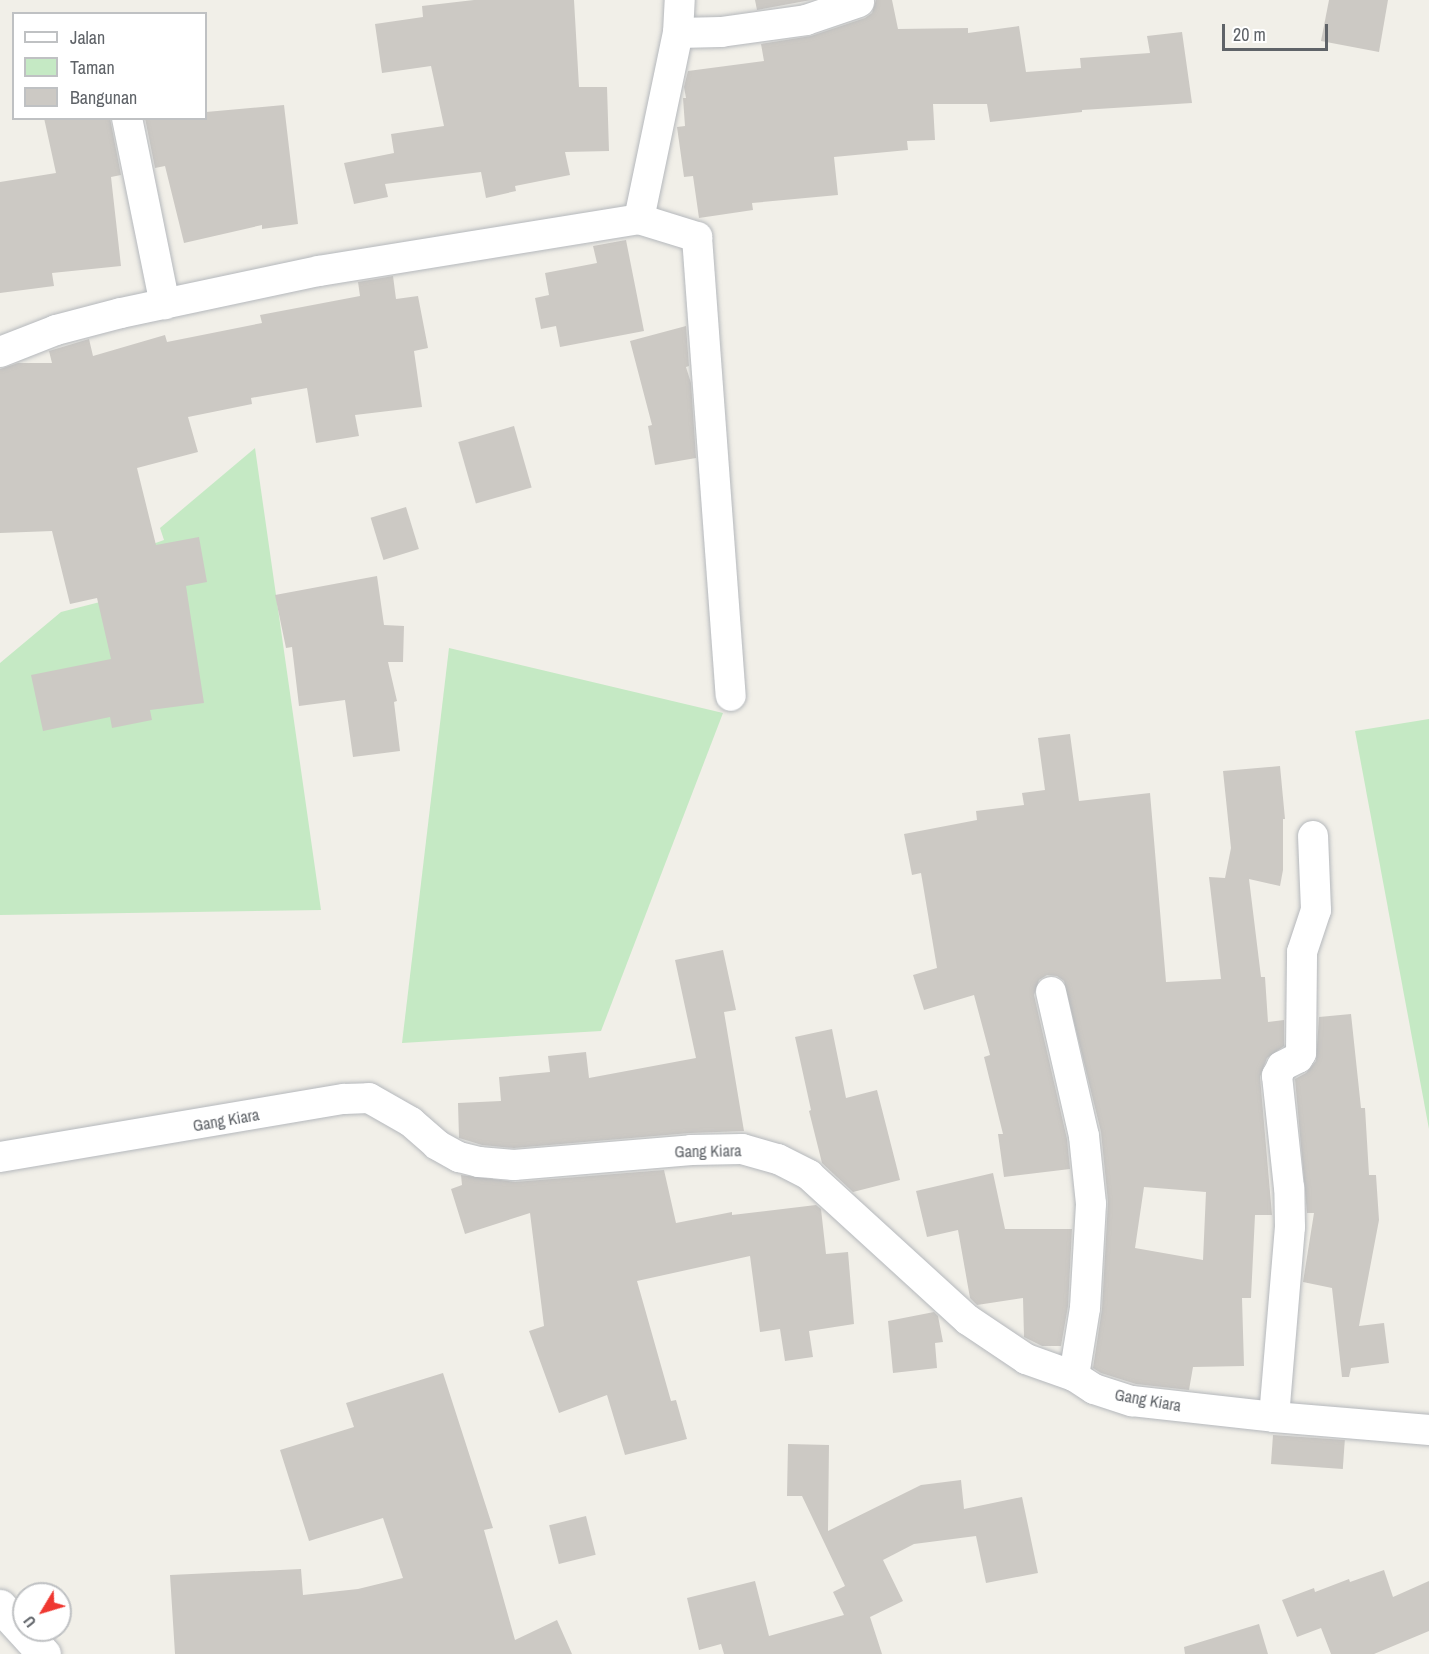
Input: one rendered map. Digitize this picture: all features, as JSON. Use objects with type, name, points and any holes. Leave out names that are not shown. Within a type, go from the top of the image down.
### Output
[{"type":"main road","points":[[0,1606],[44,1654]]},
{"type":"street","points":[[639,219],[678,33],[680,0]]},
{"type":"street","points":[[678,33],[721,32],[806,20],[859,2]]},
{"type":"street","points":[[127,120],[165,304]]},
{"type":"street","points":[[0,352],[56,330],[319,270],[639,219],[697,237],[731,696]]},
{"type":"street","points":[[1274,1417],[1290,1227],[1289,1188],[1277,1076],[1282,1066],[1299,1058],[1301,1053],[1302,952],[1316,910],[1313,836]]},
{"type":"street","points":[[1051,992],[1084,1136],[1091,1204],[1085,1308],[1074,1376]]},
{"type":"street","name":"Gang Kiara","points":[[0,1157],[344,1099],[369,1098],[411,1122],[437,1145],[459,1157],[479,1162],[514,1165],[691,1150],[742,1149],[778,1159],[809,1175],[977,1327],[1026,1359],[1074,1376],[1094,1389],[1132,1401],[1274,1417],[1429,1430]]},
{"type":"green space","points":[[255,448],[321,910],[0,915],[0,663],[61,612],[135,593],[133,551],[164,540],[160,528]]},
{"type":"green space","points":[[449,648],[723,713],[601,1031],[402,1043]]},
{"type":"green space","points":[[1429,719],[1429,1129],[1355,731]]},
{"type":"building","points":[[474,0],[574,0],[579,87],[607,87],[609,151],[565,152],[570,175],[515,186],[516,191],[486,198],[481,172],[385,184],[388,197],[354,204],[344,163],[394,153],[391,134],[444,126],[431,66],[382,73],[375,24],[423,17],[422,6]]},
{"type":"building","points":[[755,0],[811,0],[757,10]]},
{"type":"building","points":[[876,0],[892,0],[898,29],[968,28],[968,33],[1019,26],[1026,72],[1081,68],[1080,58],[1150,53],[1147,36],[1182,32],[1192,103],[1082,110],[1082,112],[990,122],[987,104],[933,104],[935,140],[907,141],[908,150],[834,157],[838,195],[752,203],[753,210],[699,218],[693,176],[684,177],[677,127],[685,126],[683,98],[686,98],[684,87],[688,71],[764,61],[761,44],[811,36],[865,18],[872,13]]},
{"type":"building","points":[[1329,0],[1388,0],[1379,52],[1321,41]]},
{"type":"building","points":[[284,105],[298,224],[262,229],[262,225],[184,243],[165,166],[155,168],[145,120],[207,120],[207,112]]},
{"type":"building","points":[[44,120],[110,120],[121,175],[111,177],[121,266],[52,273],[54,286],[0,293],[0,182],[56,173]]},
{"type":"building","points":[[626,240],[644,331],[560,347],[556,326],[541,329],[535,298],[549,295],[545,273],[597,263],[593,246]]},
{"type":"building","points":[[393,276],[396,299],[418,296],[428,348],[414,351],[422,407],[355,415],[359,436],[316,443],[307,388],[251,398],[252,404],[188,417],[198,452],[137,468],[156,545],[199,537],[207,582],[186,586],[204,703],[150,710],[152,720],[112,728],[110,717],[43,731],[31,675],[111,659],[97,598],[70,604],[52,531],[0,533],[0,369],[18,363],[52,363],[49,351],[89,339],[93,356],[165,335],[167,342],[262,323],[260,315],[360,296],[358,282]]},
{"type":"building","points":[[686,326],[689,366],[686,367],[691,383],[696,458],[655,465],[648,426],[652,425],[630,341]]},
{"type":"building","points":[[514,426],[532,488],[476,504],[458,442]]},
{"type":"building","points":[[406,507],[419,549],[383,560],[371,518]]},
{"type":"building","points":[[377,576],[384,625],[404,626],[403,662],[388,662],[397,701],[394,702],[400,751],[353,757],[345,700],[299,706],[292,647],[286,648],[275,595]]},
{"type":"building","points":[[1070,734],[1079,801],[1150,793],[1166,982],[1221,979],[1209,877],[1225,878],[1231,848],[1223,771],[1280,766],[1285,819],[1283,819],[1283,870],[1280,886],[1249,879],[1261,977],[1265,977],[1268,1022],[1284,1020],[1284,1046],[1267,1058],[1260,1077],[1272,1215],[1255,1215],[1251,1298],[1242,1298],[1244,1366],[1193,1367],[1189,1390],[1136,1384],[1101,1373],[1093,1368],[1102,1309],[1108,1202],[1101,1132],[1064,981],[1057,976],[1047,975],[1039,980],[1034,995],[1067,1139],[1070,1169],[1004,1177],[998,1134],[1003,1134],[984,1057],[990,1055],[974,995],[924,1010],[913,975],[937,968],[921,873],[912,875],[904,834],[977,820],[976,811],[1024,805],[1022,793],[1045,790],[1038,738]],"holes":[[[1144,1187],[1206,1192],[1203,1260],[1135,1248]]]},
{"type":"building","points":[[723,950],[736,1010],[724,1012],[744,1131],[690,1133],[514,1148],[482,1145],[459,1138],[458,1103],[501,1101],[499,1077],[550,1072],[548,1056],[586,1052],[589,1078],[696,1058],[675,960]]},
{"type":"building","points":[[1351,1014],[1361,1108],[1365,1108],[1369,1175],[1376,1175],[1379,1220],[1359,1326],[1384,1323],[1389,1363],[1351,1368],[1349,1377],[1342,1377],[1332,1288],[1303,1282],[1314,1213],[1307,1213],[1295,1079],[1306,1073],[1316,1061],[1319,1017]]},
{"type":"building","points":[[832,1029],[846,1098],[877,1090],[900,1180],[853,1192],[822,1163],[809,1111],[811,1110],[795,1037]]},
{"type":"building","points":[[664,1170],[676,1223],[732,1212],[732,1215],[816,1205],[821,1209],[826,1254],[848,1252],[854,1324],[809,1331],[813,1357],[785,1361],[780,1329],[760,1332],[750,1256],[637,1281],[671,1401],[676,1400],[687,1439],[625,1455],[607,1395],[559,1413],[529,1331],[544,1326],[530,1213],[465,1234],[451,1189],[462,1185],[461,1175],[515,1182]]},
{"type":"building","points":[[993,1173],[1005,1229],[1072,1229],[1068,1306],[1061,1346],[1042,1346],[1024,1337],[1023,1298],[977,1305],[970,1298],[958,1230],[927,1237],[916,1191]]},
{"type":"building","points":[[934,1312],[938,1316],[943,1342],[935,1343],[937,1368],[893,1373],[888,1321]]},
{"type":"building","points":[[443,1373],[493,1528],[484,1530],[515,1640],[557,1620],[572,1654],[175,1654],[170,1575],[301,1569],[303,1595],[358,1589],[403,1578],[383,1518],[309,1541],[280,1450],[354,1427],[346,1403]]},
{"type":"building","points":[[1273,1435],[1345,1440],[1343,1469],[1271,1464]]},
{"type":"building","points":[[788,1444],[829,1445],[828,1531],[921,1485],[961,1480],[964,1509],[1022,1497],[1038,1573],[986,1583],[976,1536],[914,1544],[883,1560],[903,1601],[870,1617],[882,1654],[724,1654],[721,1644],[699,1650],[687,1598],[755,1581],[769,1636],[844,1615],[833,1592],[845,1586],[802,1496],[787,1496]]},
{"type":"building","points":[[586,1516],[596,1555],[559,1564],[549,1525]]},
{"type":"building","points":[[1384,1570],[1393,1597],[1429,1581],[1429,1631],[1374,1654],[1331,1654],[1321,1628],[1297,1637],[1282,1600],[1314,1588],[1315,1592],[1349,1579],[1350,1582]]},
{"type":"building","points":[[1259,1624],[1268,1654],[1185,1654],[1184,1647]]}]
